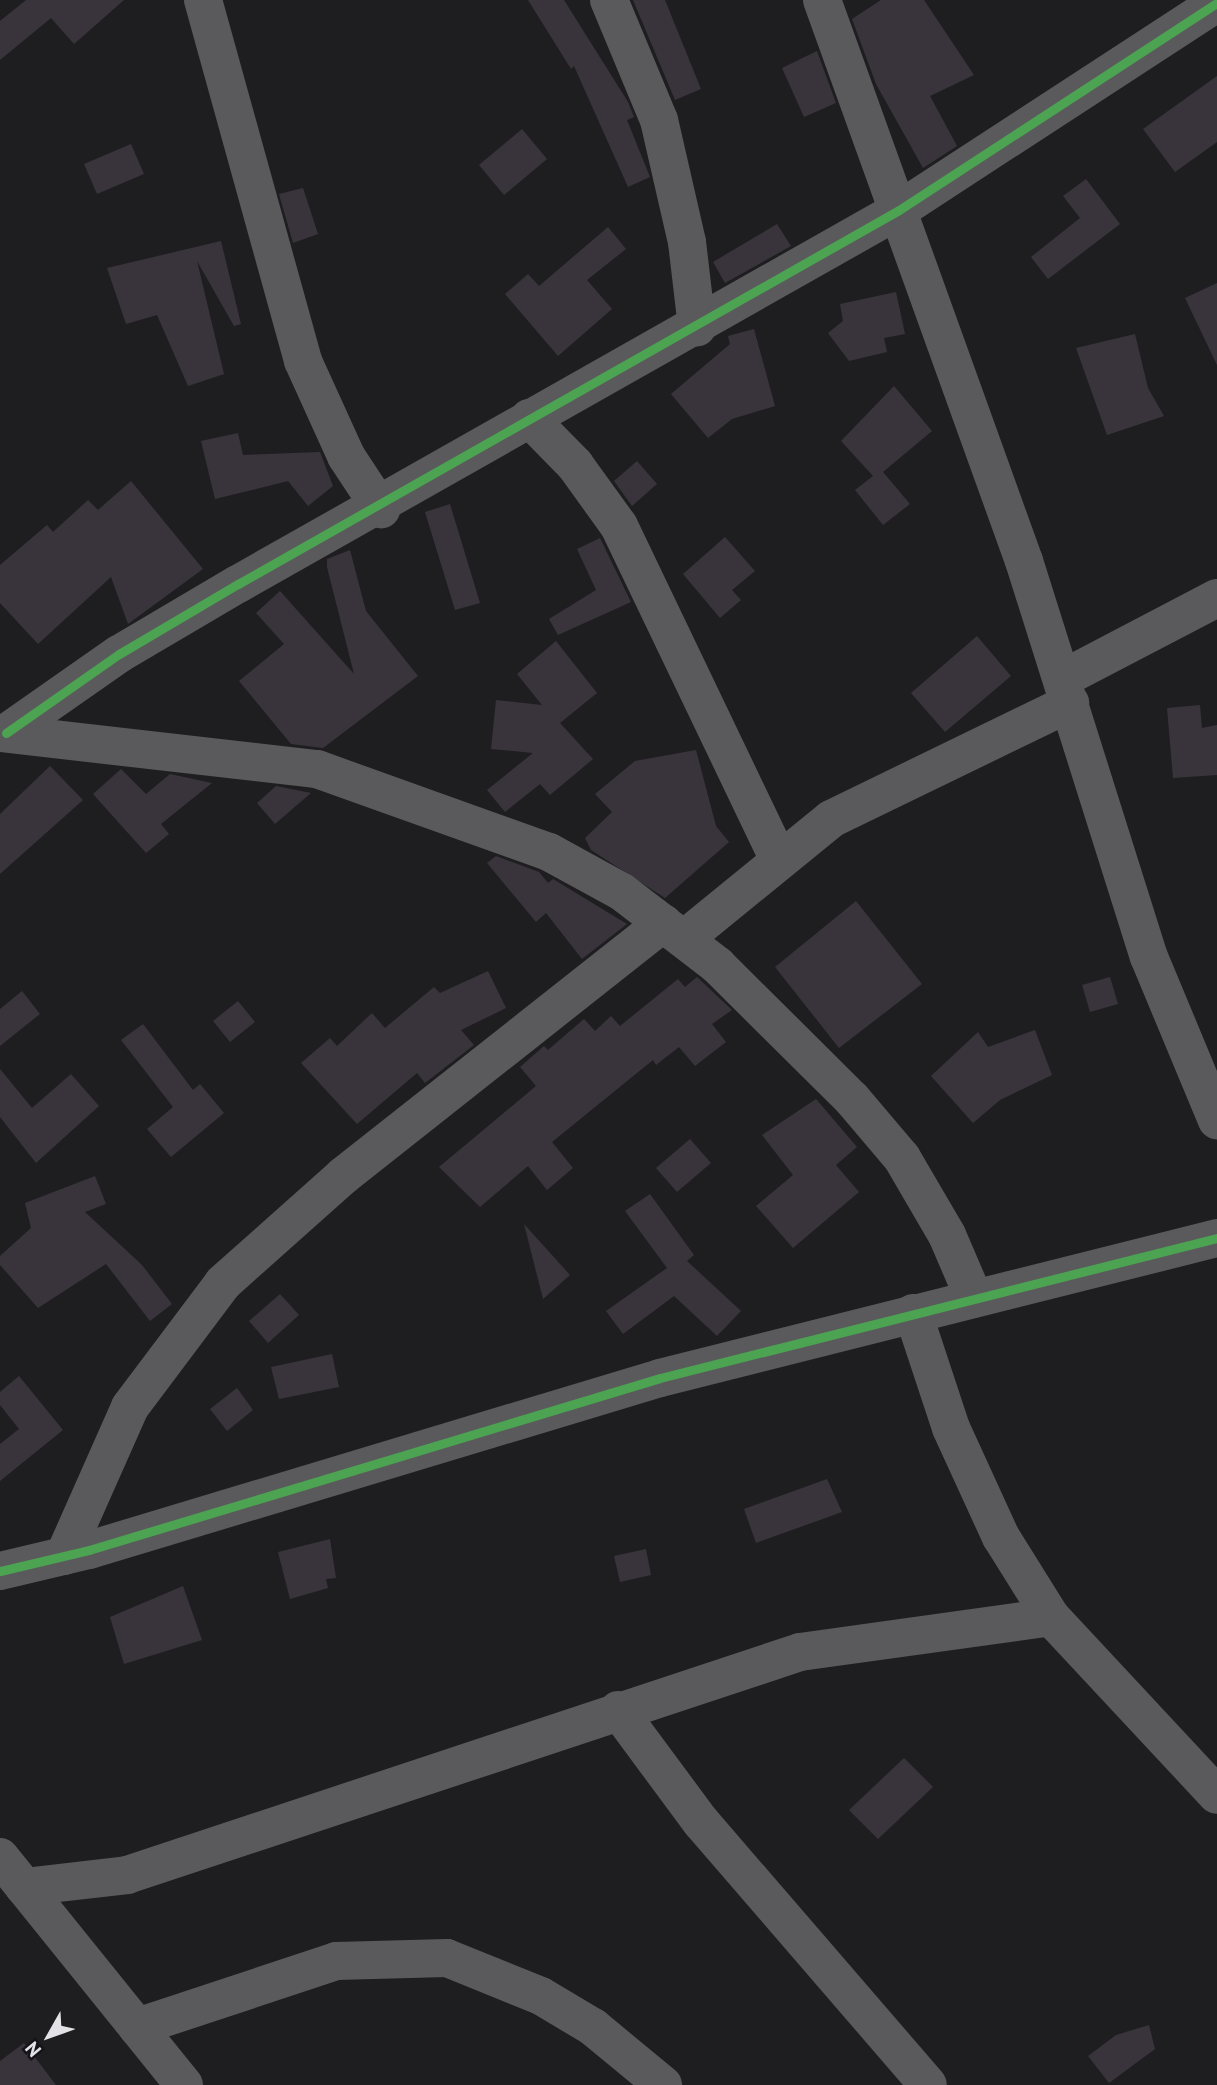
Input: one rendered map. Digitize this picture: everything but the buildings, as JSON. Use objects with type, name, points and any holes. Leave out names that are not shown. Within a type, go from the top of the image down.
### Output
[{"type":"street","points":[[203,0],[303,361],[346,456],[381,509]]},
{"type":"street","points":[[609,0],[659,120],[687,242],[697,327]]},
{"type":"street","points":[[822,0],[900,210],[1066,691],[1149,957],[1217,1120]]},
{"type":"street","points":[[3,733],[119,654],[381,509],[529,418],[697,327],[900,210],[1217,3]]},
{"type":"street","points":[[529,418],[575,466],[619,526],[779,860]]},
{"type":"street","points":[[64,1556],[130,1407],[223,1283],[343,1176],[674,931],[779,860],[831,819],[1066,691],[1217,598]]},
{"type":"street","points":[[3,733],[317,769],[549,852],[622,892],[674,931],[852,1098],[902,1158],[947,1235],[974,1298]]},
{"type":"street","points":[[0,1571],[64,1556],[660,1378],[1217,1238]]},
{"type":"street","points":[[913,1313],[951,1428],[1001,1537],[1051,1617],[1217,1795]]},
{"type":"street","points":[[24,1887],[127,1875],[618,1710],[800,1652],[1051,1617]]},
{"type":"street","points":[[618,1710],[701,1822],[928,2085]]},
{"type":"street","points":[[0,1857],[184,2085]]},
{"type":"street","points":[[137,2027],[336,1961],[447,1958],[552,2002],[663,2085]]},
{"type":"cycle path","points":[[6,733],[119,654],[238,584],[899,210],[1217,3]]},
{"type":"cycle path","points":[[0,1571],[89,1550],[660,1378],[1217,1238]]}]
